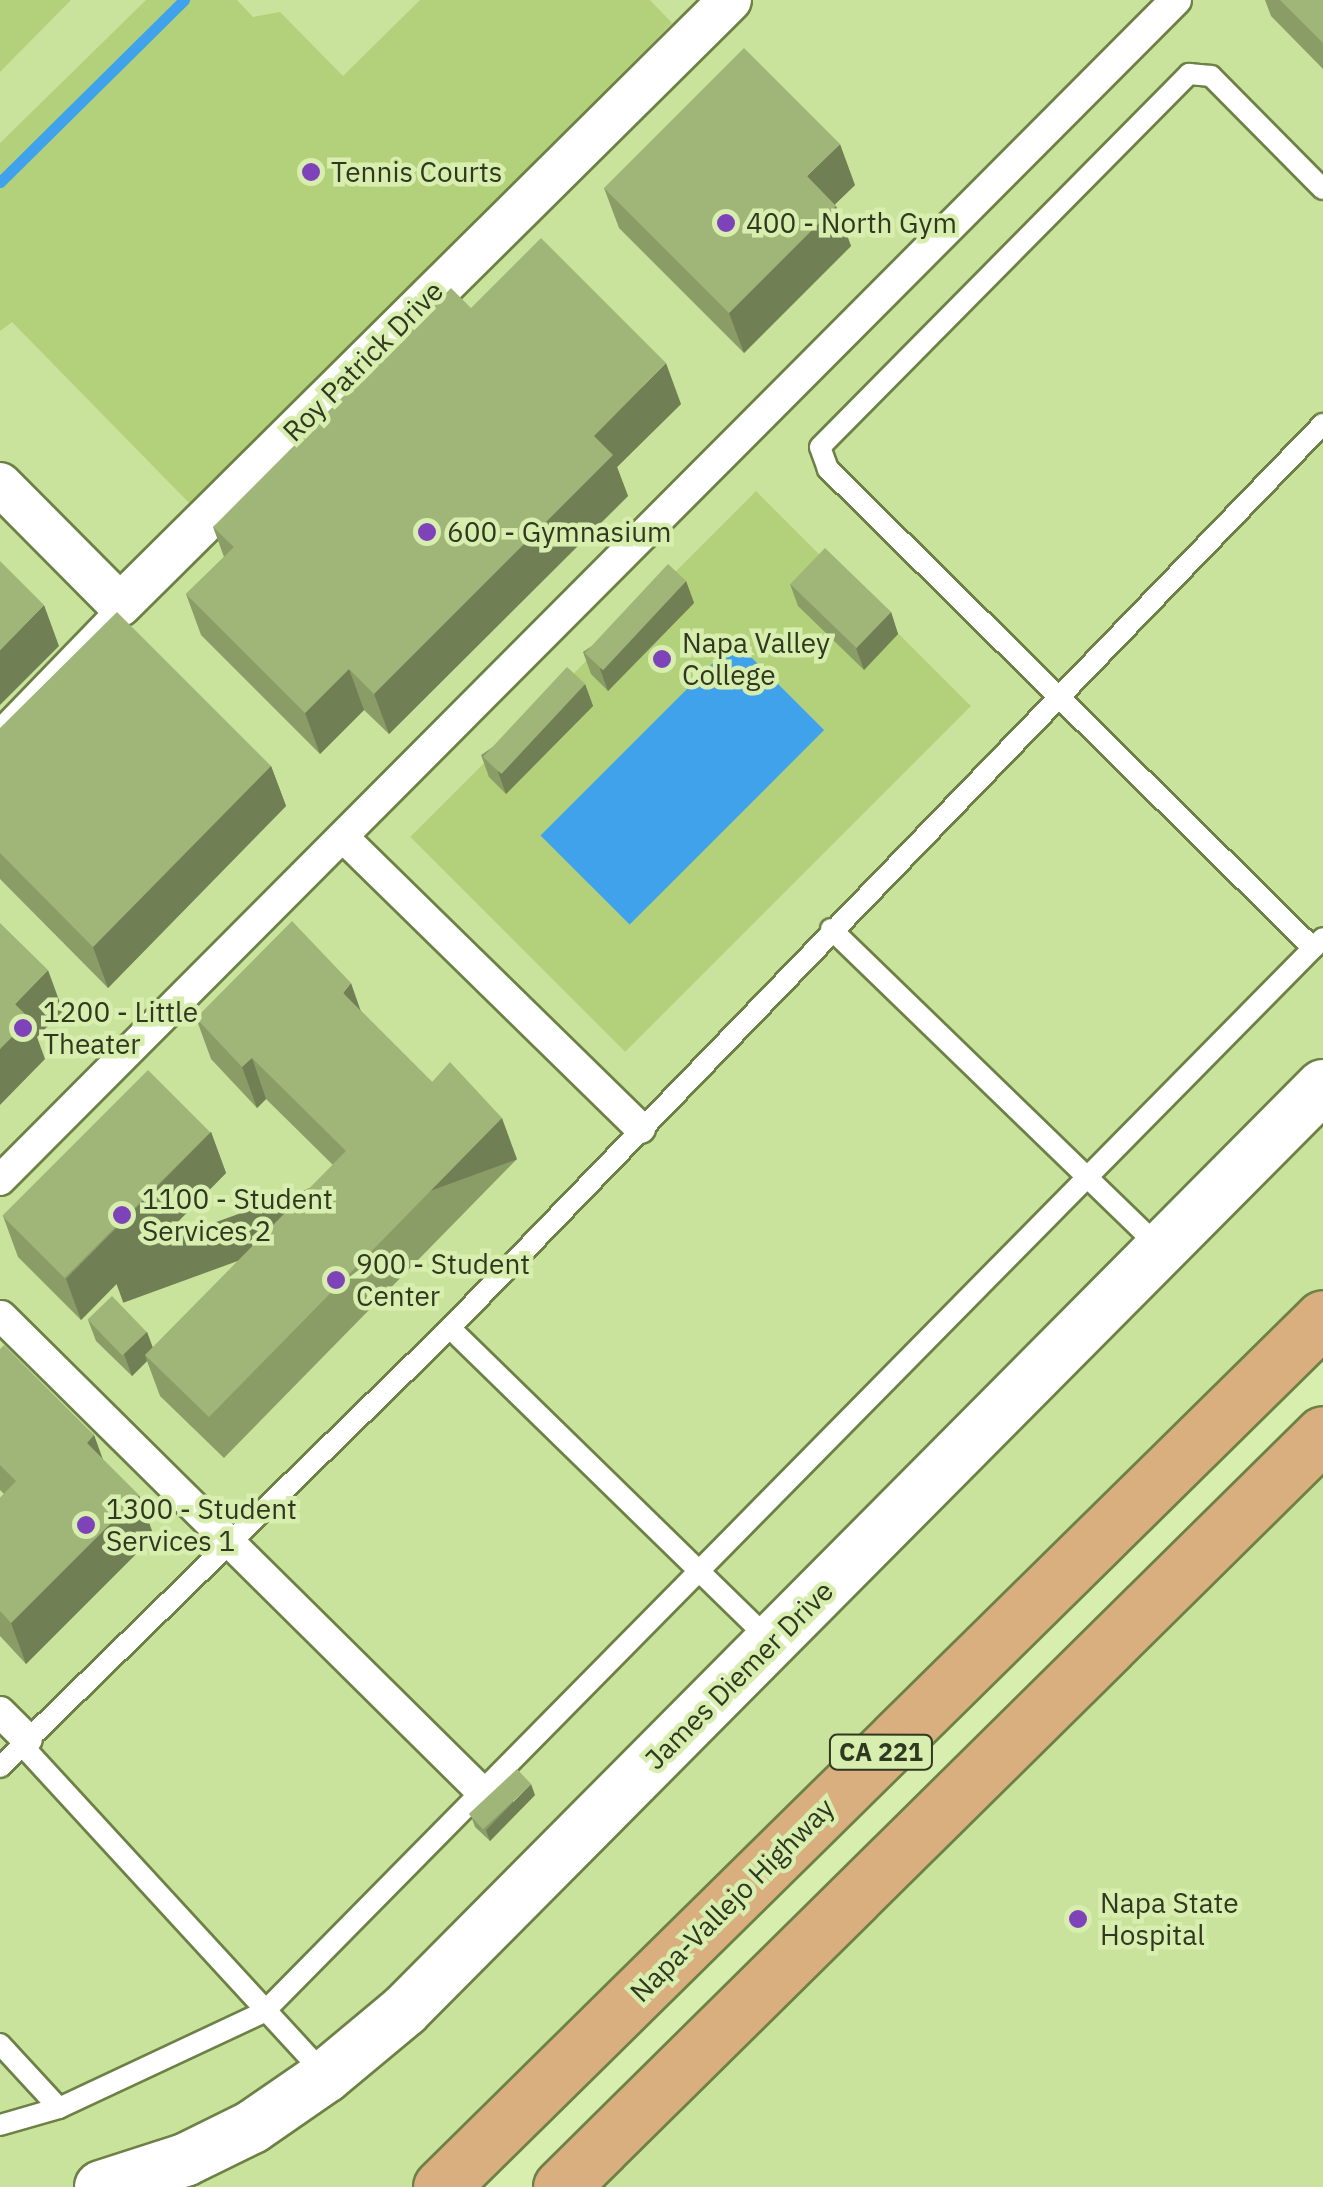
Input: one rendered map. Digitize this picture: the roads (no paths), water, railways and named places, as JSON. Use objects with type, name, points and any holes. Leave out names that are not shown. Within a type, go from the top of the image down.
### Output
[{"type":"main road","name":"Napa-Vallejo Highway","points":[[441,2187],[1323,1318]]},
{"type":"main road","name":"CA 221","points":[[561,2187],[1323,1434]]},
{"type":"street","name":"Roy Patrick Drive","points":[[120,605],[730,0]]},
{"type":"street","points":[[0,1180],[1176,0]]},
{"type":"street","points":[[0,484],[120,605]]},
{"type":"street","points":[[343,837],[640,1128]]},
{"type":"street","name":"James Diemer Drive","points":[[101,2187],[220,2145],[326,2076],[443,1973],[1323,1086]]},
{"type":"street","points":[[1,1316],[489,1799]]},
{"type":"street","points":[[0,1712],[24,1742]]},
{"type":"lane","points":[[0,2125],[59,2108],[264,2012],[489,1799],[702,1574],[1318,943],[1059,698],[828,469],[820,447],[1189,74],[1211,76],[1323,189]]},
{"type":"lane","points":[[0,1767],[450,1328],[831,929],[1323,424]]},
{"type":"lane","points":[[0,729],[120,605]]},
{"type":"lane","points":[[831,929],[1161,1249]]},
{"type":"lane","points":[[450,1328],[772,1642]]},
{"type":"lane","points":[[24,1742],[264,2012],[326,2076]]},
{"type":"lane","points":[[0,2044],[59,2108]]},
{"type":"water","points":[[735,641],[824,730],[630,925],[541,835]]},
{"type":"waterway","points":[[0,182],[184,0]]},
{"type":"place","name":"Tennis Courts","points":[[311,172]]},
{"type":"place","name":"400 - North Gym","points":[[726,223]]},
{"type":"place","name":"600 - Gymnasium","points":[[427,532]]},
{"type":"place","name":"Napa Valley College","points":[[662,659]]},
{"type":"place","name":"1200 - Little Theater","points":[[23,1028]]},
{"type":"place","name":"1100 - Student Services 2","points":[[122,1215]]},
{"type":"place","name":"900 - Student Center","points":[[336,1280]]},
{"type":"place","name":"1300 - Student Services 1","points":[[86,1525]]},
{"type":"place","name":"Napa State Hospital","points":[[1078,1919]]}]
